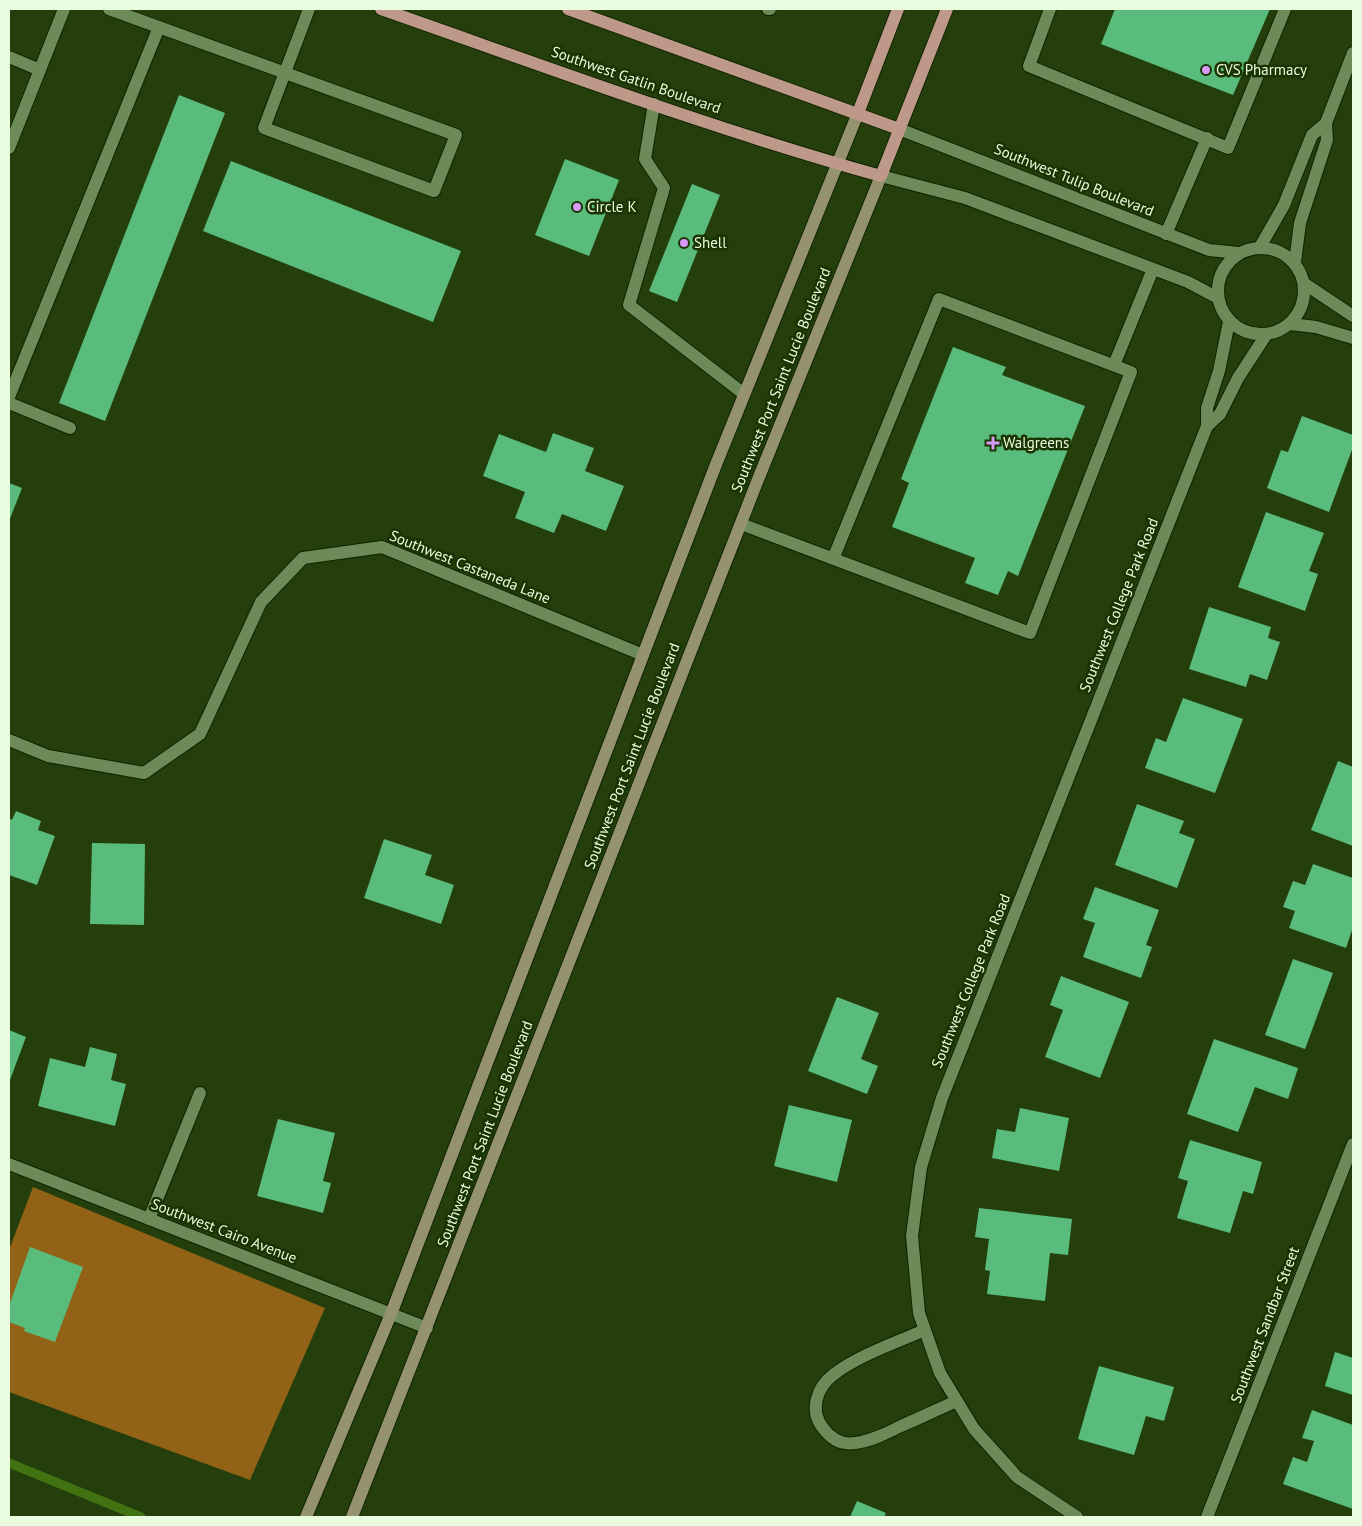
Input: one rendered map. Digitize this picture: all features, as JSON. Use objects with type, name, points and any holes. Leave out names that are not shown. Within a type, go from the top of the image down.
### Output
[{"type":"main road","name":"Southwest Gatlin Boulevard","points":[[381,9],[654,104],[837,164],[881,176]]},
{"type":"main road","points":[[568,9],[899,129]]},
{"type":"main road","name":"Southwest Port Saint Lucie Boulevard","points":[[306,1517],[391,1314],[744,394],[898,9]]},
{"type":"main road","name":"Southwest Port Saint Lucie Boulevard","points":[[352,1517],[741,524],[946,9]]},
{"type":"street","points":[[9,148],[64,9]]},
{"type":"street","points":[[108,9],[159,27],[285,73],[456,135],[434,191],[264,128],[285,73],[309,9]]},
{"type":"street","points":[[1050,9],[1029,66],[1228,148],[1285,9]]},
{"type":"street","points":[[9,397],[159,27]]},
{"type":"street","points":[[1295,262],[1300,223],[1327,140],[1326,123],[1353,53]]},
{"type":"street","points":[[9,57],[40,70]]},
{"type":"street","points":[[654,104],[645,159],[664,188],[629,306],[744,394]]},
{"type":"street","points":[[1260,247],[1284,205],[1312,135],[1326,123]]},
{"type":"street","name":"Southwest Tulip Boulevard","points":[[899,129],[1166,234],[1210,250],[1238,253]]},
{"type":"street","points":[[1166,234],[1207,138]]},
{"type":"street","points":[[881,176],[965,198],[1202,288],[1218,298]]},
{"type":"street","points":[[1260,247],[1280,252],[1295,262],[1302,273],[1305,284],[1304,299],[1290,324],[1278,332],[1266,335],[1239,328],[1229,322],[1221,309],[1218,298],[1218,285],[1228,262],[1238,253],[1260,247]]},
{"type":"street","points":[[1114,365],[1153,269]]},
{"type":"street","points":[[1305,284],[1353,316]]},
{"type":"street","points":[[741,524],[833,559],[1030,633],[1131,372],[939,298],[833,559]]},
{"type":"street","name":"Southwest College Park Road","points":[[1077,1517],[1017,1477],[974,1430],[940,1373],[919,1313],[912,1236],[921,1167],[942,1098],[1207,426],[1207,408],[1229,322]]},
{"type":"street","points":[[1290,324],[1316,327],[1353,338]]},
{"type":"street","name":"Southwest College Park Road","points":[[1207,426],[1220,414],[1238,378],[1266,335]]},
{"type":"street","points":[[9,403],[70,428]]},
{"type":"street","name":"Southwest Castaneda Lane","points":[[9,740],[48,756],[144,773],[200,734],[261,602],[303,558],[382,547],[643,655]]},
{"type":"street","points":[[149,1219],[200,1093]]},
{"type":"street","name":"Southwest Sandbar Street","points":[[1207,1517],[1353,1144]]},
{"type":"street","name":"Southwest Cairo Avenue","points":[[9,1164],[427,1328]]},
{"type":"street","points":[[925,1330],[854,1362],[832,1375],[823,1385],[817,1398],[815,1410],[819,1423],[828,1434],[842,1443],[856,1443],[878,1437],[957,1401]]},
{"type":"shaded area","points":[[33,1187],[325,1308],[250,1480],[9,1392],[9,1250]]},
{"type":"building","name":"CVS Pharmacy","points":[[1115,9],[1270,9],[1233,95],[1101,44]]},
{"type":"building","points":[[179,95],[225,113],[105,421],[59,403]]},
{"type":"building","name":"Circle K","points":[[565,159],[619,180],[589,256],[535,235]]},
{"type":"building","points":[[231,161],[461,251],[433,322],[203,231]]},
{"type":"building","name":"Shell","points":[[692,184],[720,195],[677,302],[649,291]]},
{"type":"building","name":"Walgreens","points":[[953,347],[1006,367],[1002,375],[1085,406],[1018,576],[1008,571],[998,595],[965,583],[975,558],[892,527],[909,483],[901,479]]},
{"type":"building","points":[[1302,416],[1353,435],[1353,447],[1329,512],[1267,488],[1281,450],[1288,452]]},
{"type":"building","points":[[553,433],[594,448],[585,471],[624,486],[606,531],[562,514],[554,533],[515,518],[525,492],[483,476],[499,434],[546,452]]},
{"type":"building","points":[[9,483],[22,488],[9,521]]},
{"type":"building","points":[[1266,512],[1324,533],[1309,571],[1318,574],[1305,611],[1238,587]]},
{"type":"building","points":[[1209,607],[1271,627],[1268,638],[1280,642],[1267,680],[1250,674],[1246,687],[1189,669]]},
{"type":"building","points":[[1183,698],[1243,719],[1215,793],[1145,768],[1156,738],[1166,742]]},
{"type":"building","points":[[1338,761],[1353,767],[1353,846],[1311,830]]},
{"type":"building","points":[[1137,804],[1184,821],[1179,833],[1195,839],[1177,888],[1115,865]]},
{"type":"building","points":[[16,811],[41,821],[38,830],[55,836],[37,885],[9,875],[9,818],[12,820]]},
{"type":"building","points":[[384,839],[432,855],[425,875],[454,885],[441,924],[364,898]]},
{"type":"building","points":[[92,843],[145,844],[144,925],[90,924]]},
{"type":"building","points":[[1313,864],[1353,878],[1353,927],[1346,948],[1289,928],[1295,911],[1283,907],[1293,881],[1305,885]]},
{"type":"building","points":[[1095,887],[1159,910],[1146,945],[1152,947],[1141,978],[1083,957],[1095,923],[1083,919]]},
{"type":"building","points":[[1293,959],[1333,973],[1305,1049],[1265,1035]]},
{"type":"building","points":[[1061,976],[1129,1002],[1100,1078],[1045,1057],[1063,1010],[1050,1005]]},
{"type":"building","points":[[837,997],[879,1013],[861,1059],[878,1066],[867,1094],[808,1071]]},
{"type":"building","points":[[9,1030],[26,1037],[10,1080],[9,1079]]},
{"type":"building","points":[[1214,1039],[1298,1068],[1288,1099],[1255,1087],[1238,1132],[1187,1114]]},
{"type":"building","points":[[90,1047],[117,1054],[111,1080],[126,1084],[115,1126],[38,1106],[50,1058],[85,1067]]},
{"type":"building","points":[[789,1105],[852,1120],[837,1182],[774,1166]]},
{"type":"building","points":[[1020,1108],[1069,1118],[1059,1171],[992,1158],[997,1129],[1015,1132]]},
{"type":"building","points":[[278,1119],[335,1133],[323,1181],[331,1183],[323,1213],[257,1196]]},
{"type":"building","points":[[1190,1140],[1262,1162],[1253,1194],[1243,1191],[1230,1233],[1177,1218],[1188,1181],[1178,1178]]},
{"type":"building","points":[[979,1208],[1072,1219],[1068,1255],[1050,1253],[1045,1301],[987,1294],[990,1271],[985,1270],[989,1239],[975,1237]]},
{"type":"building","points":[[30,1247],[83,1267],[55,1342],[24,1331],[25,1328],[9,1322],[9,1306]]},
{"type":"building","points":[[1335,1352],[1353,1358],[1353,1395],[1325,1386]]},
{"type":"building","points":[[1099,1366],[1174,1387],[1164,1421],[1146,1416],[1134,1455],[1078,1439]]},
{"type":"building","points":[[1312,1410],[1353,1425],[1353,1509],[1283,1484],[1293,1457],[1307,1462],[1314,1441],[1302,1438]]},
{"type":"building","points":[[857,1501],[886,1513],[884,1517],[850,1517]]},
{"type":"waterway","points":[[9,1463],[141,1517]]},
{"type":"place","name":"CVS Pharmacy","points":[[1206,70]]},
{"type":"place","name":"Circle K","points":[[577,207]]},
{"type":"place","name":"Shell","points":[[684,243]]},
{"type":"place","name":"Walgreens","points":[[993,443]]}]
